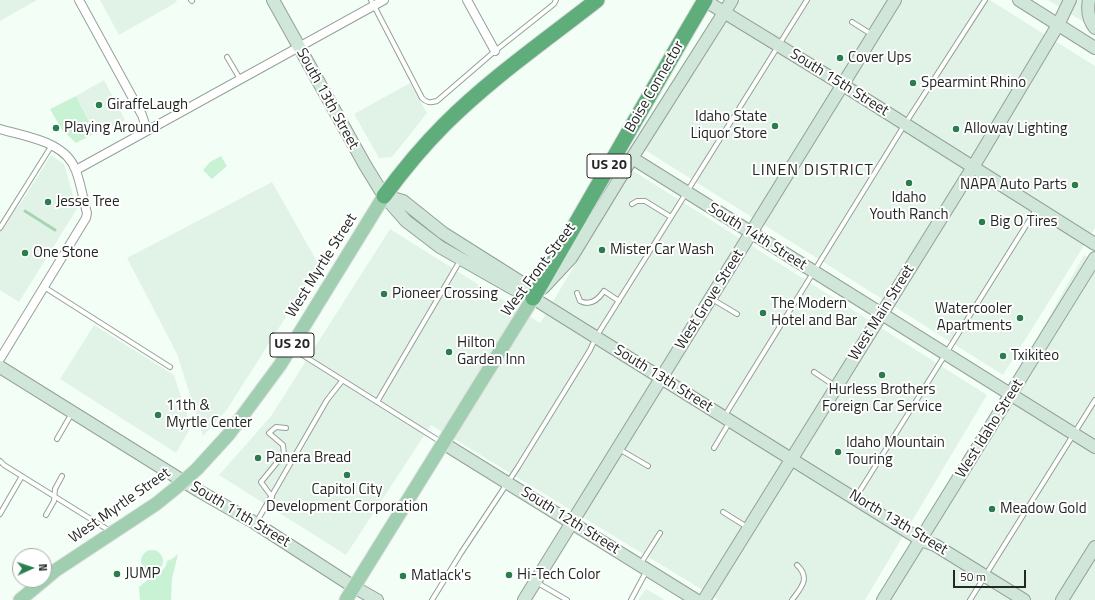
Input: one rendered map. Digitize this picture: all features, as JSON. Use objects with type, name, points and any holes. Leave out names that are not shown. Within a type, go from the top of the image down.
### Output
[{"type":"highway","name":"US 20","points":[[384,196],[414,157],[477,94],[597,0]]},
{"type":"highway","name":"Boise Connector","points":[[534,298],[686,34],[704,0]]},
{"type":"main road","name":"West Myrtle Street","points":[[52,573],[156,504],[184,482],[229,434],[280,365],[384,196]]},
{"type":"main road","name":"West Front Street","points":[[346,600],[534,298]]},
{"type":"main road","name":"West Myrtle Street","points":[[20,600],[34,588]]},
{"type":"street","points":[[79,0],[142,115],[147,130]]},
{"type":"street","name":"South 13th Street","points":[[273,0],[364,165],[384,196],[406,221],[440,246],[512,288],[534,298],[792,459]]},
{"type":"street","points":[[76,170],[240,80],[372,3],[384,0]]},
{"type":"street","points":[[467,0],[495,51]]},
{"type":"street","name":"South 15th Street","points":[[704,0],[843,85],[1095,244]]},
{"type":"street","name":"West Front Street","points":[[534,298],[571,258],[732,0]]},
{"type":"street","name":"West Grove Street","points":[[524,600],[896,0]]},
{"type":"street","points":[[1019,0],[1095,48]]},
{"type":"street","name":"West Main Street","points":[[704,600],[973,167],[1058,25],[1070,0]]},
{"type":"street","points":[[1089,0],[1089,16],[1095,28]]},
{"type":"street","points":[[0,129],[52,145],[67,155],[76,170],[87,213],[86,218],[0,359]]},
{"type":"street","name":"South 14th Street","points":[[632,158],[1095,447]]},
{"type":"street","name":"South 13th Street","points":[[384,196],[403,201],[443,233],[519,280],[534,298]]},
{"type":"street","name":"West Idaho Street","points":[[883,600],[1095,258]]},
{"type":"street","name":"South 11th Street","points":[[0,367],[184,482],[256,523],[354,587],[377,600]]},
{"type":"street","name":"South 12th Street","points":[[444,443],[696,600]]},
{"type":"street","name":"North 13th Street","points":[[792,459],[921,540],[935,545],[1024,600]]},
{"type":"street","points":[[1062,600],[1095,547]]},
{"type":"lane","points":[[372,3],[418,91],[426,102],[431,103],[437,100],[554,4],[556,0]]},
{"type":"lane","points":[[432,600],[522,461],[590,350],[596,337],[806,0]]},
{"type":"lane","points":[[714,448],[727,419],[814,272],[905,124],[985,0]]},
{"type":"lane","points":[[852,22],[873,36]]},
{"type":"lane","points":[[227,57],[240,80]]},
{"type":"lane","points":[[0,228],[52,145]]},
{"type":"lane","points":[[632,204],[637,201],[645,201],[671,217]]},
{"type":"lane","points":[[855,499],[1037,208]]},
{"type":"lane","points":[[377,402],[462,258]]},
{"type":"lane","points":[[44,287],[170,367]]},
{"type":"lane","points":[[577,293],[580,301],[583,303],[593,302],[600,297],[604,291],[619,301]]},
{"type":"lane","points":[[711,298],[737,314]]},
{"type":"lane","points":[[291,347],[444,443]]},
{"type":"lane","points":[[814,372],[837,387]]},
{"type":"lane","points":[[256,523],[328,400],[342,380]]},
{"type":"lane","points":[[970,600],[1095,400]]},
{"type":"lane","points":[[57,439],[73,412]]},
{"type":"lane","points":[[272,497],[261,482],[284,454],[283,446],[269,433],[276,427],[286,428]]},
{"type":"lane","points":[[618,448],[648,466]]},
{"type":"lane","points":[[0,461],[112,532]]},
{"type":"lane","points":[[0,514],[22,476]]},
{"type":"lane","points":[[46,515],[54,501],[55,489],[62,476]]},
{"type":"lane","points":[[724,512],[749,528]]},
{"type":"lane","points":[[631,600],[660,533]]},
{"type":"lane","points":[[792,600],[802,586],[804,579],[802,569],[797,565]]},
{"type":"lane","points":[[536,582],[567,600]]},
{"type":"shaded area","points":[[0,0],[37,0],[0,21]]},
{"type":"shaded area","points":[[100,0],[176,0],[177,2],[119,35]]},
{"type":"shaded area","points":[[740,0],[990,0],[1095,66],[1095,228],[1003,375],[645,150]]},
{"type":"shaded area","points":[[1048,0],[1095,0],[1095,29]]},
{"type":"shaded area","name":"GiraffeLaugh","points":[[104,80],[125,120],[97,135],[76,96]]},
{"type":"shaded area","points":[[410,83],[427,113],[392,157],[379,158],[354,114]]},
{"type":"shaded area","name":"One Stone","points":[[51,155],[64,164],[77,209],[19,302],[0,290],[0,231],[15,207],[17,208],[24,198]]},
{"type":"shaded area","points":[[632,170],[987,395],[865,600],[719,600],[431,425],[346,555],[219,475],[271,416],[390,229],[540,323]]},
{"type":"shaded area","points":[[272,182],[319,265],[226,411],[203,436],[177,354],[127,258]]},
{"type":"shaded area","points":[[1084,255],[1095,262],[1095,600],[889,600]]},
{"type":"shaded area","points":[[94,325],[174,375],[191,427],[176,453],[60,379]]},
{"type":"shaded area","points":[[646,589],[665,600],[638,600]]},
{"type":"green space","points":[[76,96],[95,133],[76,143],[62,130],[50,109]]},
{"type":"green space","points":[[221,156],[227,166],[212,179],[203,170],[210,162]]},
{"type":"green space","points":[[152,550],[160,553],[163,561],[160,569],[152,572],[144,569],[141,561],[144,553]]},
{"type":"green space","points":[[178,554],[172,579],[171,600],[140,600],[139,587],[150,578],[147,573],[157,574],[164,569],[167,561]]},
{"type":"waterway","points":[[25,211],[55,230]]},
{"type":"place","name":"Cover Ups","points":[[840,58]]},
{"type":"place","name":"Spearmint Rhino","points":[[913,83]]},
{"type":"place","name":"GiraffeLaugh","points":[[99,105]]},
{"type":"place","name":"Idaho State Liquor Store","points":[[775,126]]},
{"type":"place","name":"Playing Around","points":[[56,128]]},
{"type":"place","name":"Alloway Lighting","points":[[956,129]]},
{"type":"place","name":"Idaho Youth Ranch","points":[[909,183]]},
{"type":"place","name":"NAPA Auto Parts","points":[[1075,185]]},
{"type":"place","name":"Jesse Tree","points":[[48,202]]},
{"type":"place","name":"Big O Tires","points":[[982,222]]},
{"type":"place","name":"Mister Car Wash","points":[[602,250]]},
{"type":"place","name":"One Stone","points":[[25,253]]},
{"type":"place","name":"Pioneer Crossing","points":[[384,294]]},
{"type":"place","name":"The Modern Hotel and Bar","points":[[763,313]]},
{"type":"place","name":"Watercooler Apartments","points":[[1020,318]]},
{"type":"place","name":"Hilton Garden Inn","points":[[449,352]]},
{"type":"place","name":"Txikiteo","points":[[1003,356]]},
{"type":"place","name":"Hurless Brothers Foreign Car Service","points":[[882,375]]},
{"type":"place","name":"11th & Myrtle Center","points":[[158,415]]},
{"type":"place","name":"Idaho Mountain Touring","points":[[838,452]]},
{"type":"place","name":"Panera Bread","points":[[258,458]]},
{"type":"place","name":"Capitol City Development Corporation","points":[[347,475]]},
{"type":"place","name":"Meadow Gold","points":[[992,509]]},
{"type":"place","name":"JUMP","points":[[117,574]]},
{"type":"place","name":"Hi-Tech Color","points":[[509,575]]},
{"type":"place","name":"Matlack's","points":[[403,576]]},
{"type":"district","name":"LINEN DISTRICT","points":[[813,171]]}]
